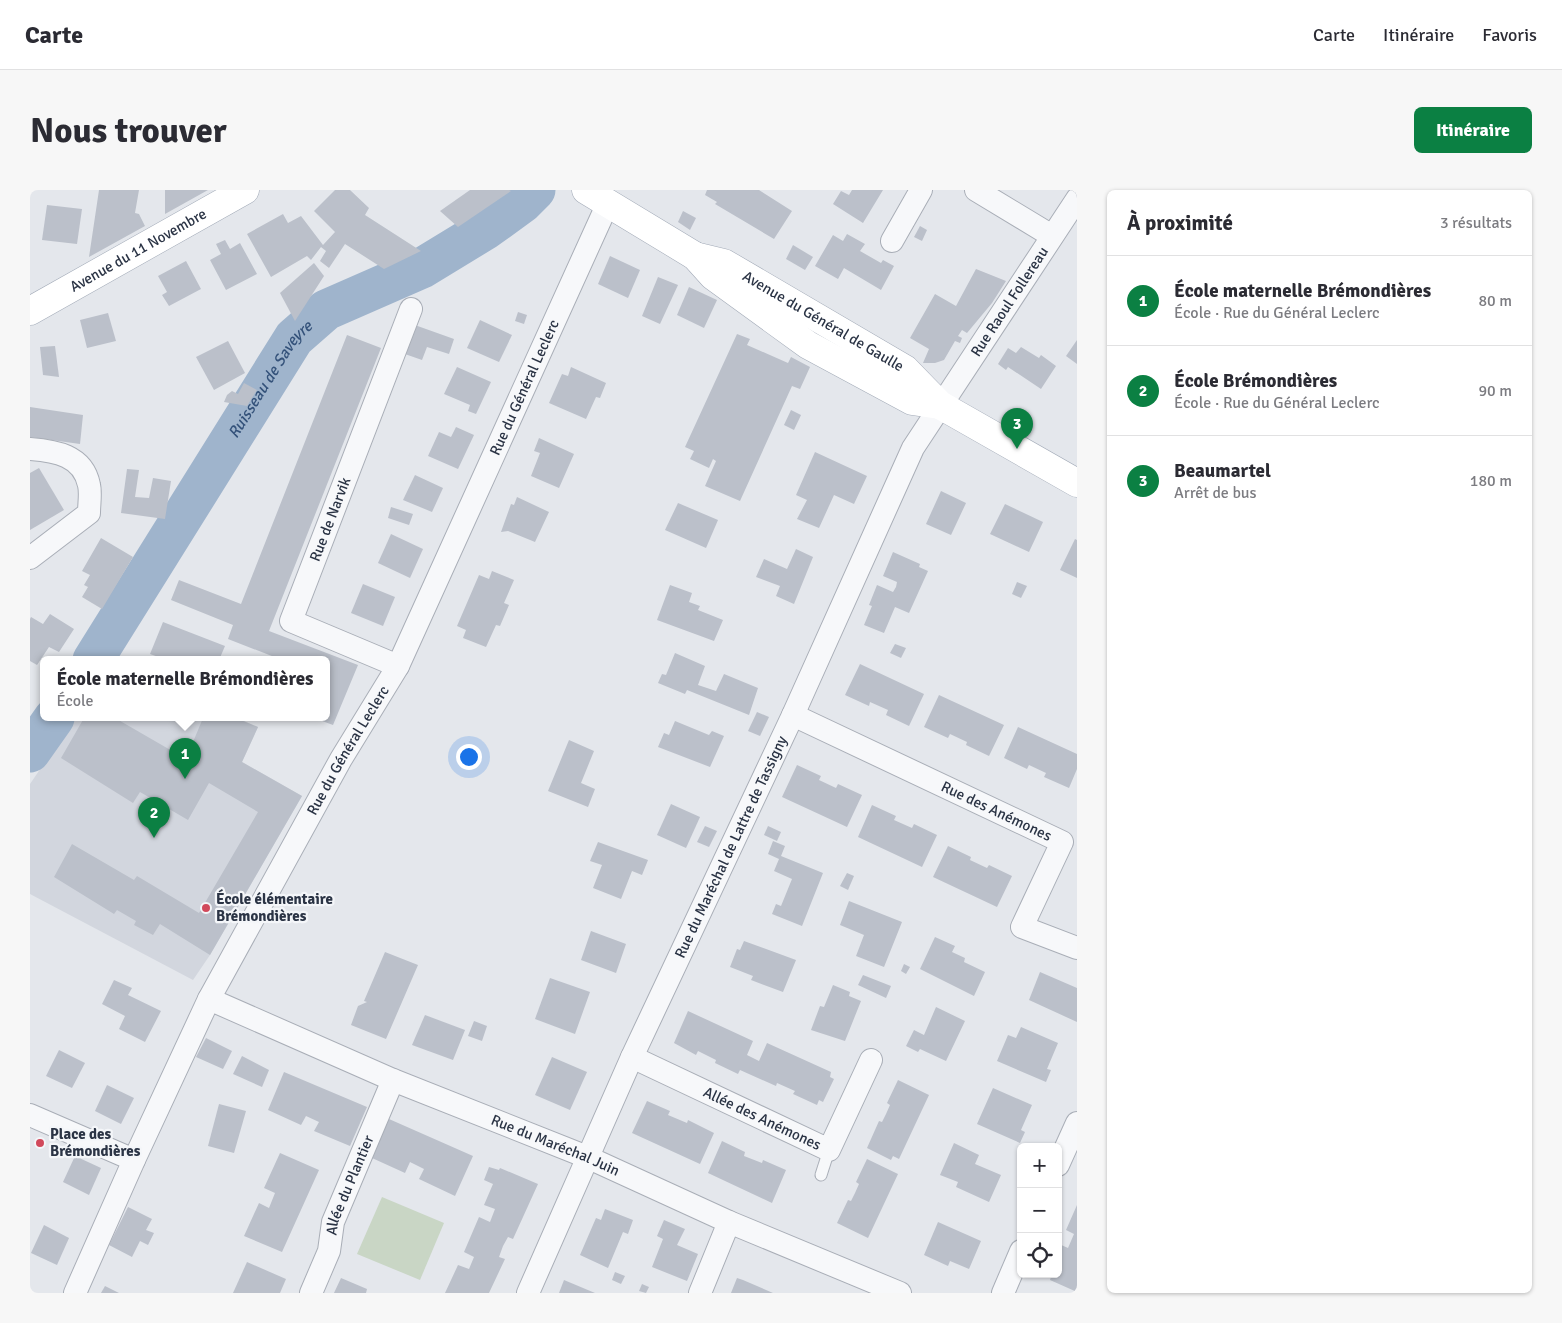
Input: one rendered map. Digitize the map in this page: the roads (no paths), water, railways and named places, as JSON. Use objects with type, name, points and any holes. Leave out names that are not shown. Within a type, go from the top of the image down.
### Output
[{"type":"main road","name":"Avenue du 11 Novembre","points":[[30,311],[245,190]]},
{"type":"main road","name":"Avenue du Général de Gaulle","points":[[594,194],[695,256],[714,276],[808,345],[912,401],[940,405]]},
{"type":"main road","name":"Avenue du Général de Gaulle","points":[[695,256],[724,263],[905,369],[940,405],[1077,483]]},
{"type":"street","points":[[892,241],[921,190]]},
{"type":"street","points":[[976,190],[1052,236]]},
{"type":"street","name":"Rue du Général Leclerc","points":[[75,1293],[134,1160],[210,999],[341,759],[398,666],[594,194]]},
{"type":"street","name":"Rue Raoul Follereau","points":[[940,405],[1077,198]]},
{"type":"street","name":"Rue de Narvik","points":[[398,666],[291,621],[411,309]]},
{"type":"street","name":"Rue du Maréchal de Lattre de Tassigny","points":[[528,1293],[632,1057],[793,715],[913,448],[940,405]]},
{"type":"street","points":[[30,448],[58,452],[81,466],[89,485],[89,513],[30,558]]},
{"type":"street","name":"Rue des Anémones","points":[[793,715],[1062,842],[1022,928],[1077,948]]},
{"type":"street","name":"Rue du Maréchal Juin","points":[[210,999],[393,1080],[587,1156],[867,1287],[900,1293]]},
{"type":"street","name":"Allée des Anémones","points":[[632,1057],[829,1150],[871,1060]]},
{"type":"street","name":"Allée du Plantier","points":[[310,1293],[329,1252],[333,1222],[393,1080]]},
{"type":"street","points":[[30,1115],[134,1160]]},
{"type":"street","points":[[1062,1156],[1077,1123]]},
{"type":"street","points":[[700,1293],[729,1222]]},
{"type":"street","points":[[1003,1293],[1017,1260]]},
{"type":"lane","points":[[821,1176],[829,1150]]},
{"type":"waterway","name":"Ruisseau de Saveyre","points":[[95,656],[294,338],[326,310],[422,268],[486,229],[522,203],[535,190]]},
{"type":"waterway","name":"Ruisseau de Saveyre","points":[[30,752],[52,721]]},
{"type":"place","name":"Beaumartel","points":[[1017,449]]},
{"type":"place","name":"École maternelle Brémondières","points":[[185,779]]},
{"type":"place","name":"École Brémondières","points":[[154,838]]},
{"type":"place","name":"École élémentaire Brémondières","points":[[206,908]]},
{"type":"place","name":"Place des Brémondières","points":[[40,1143]]}]
